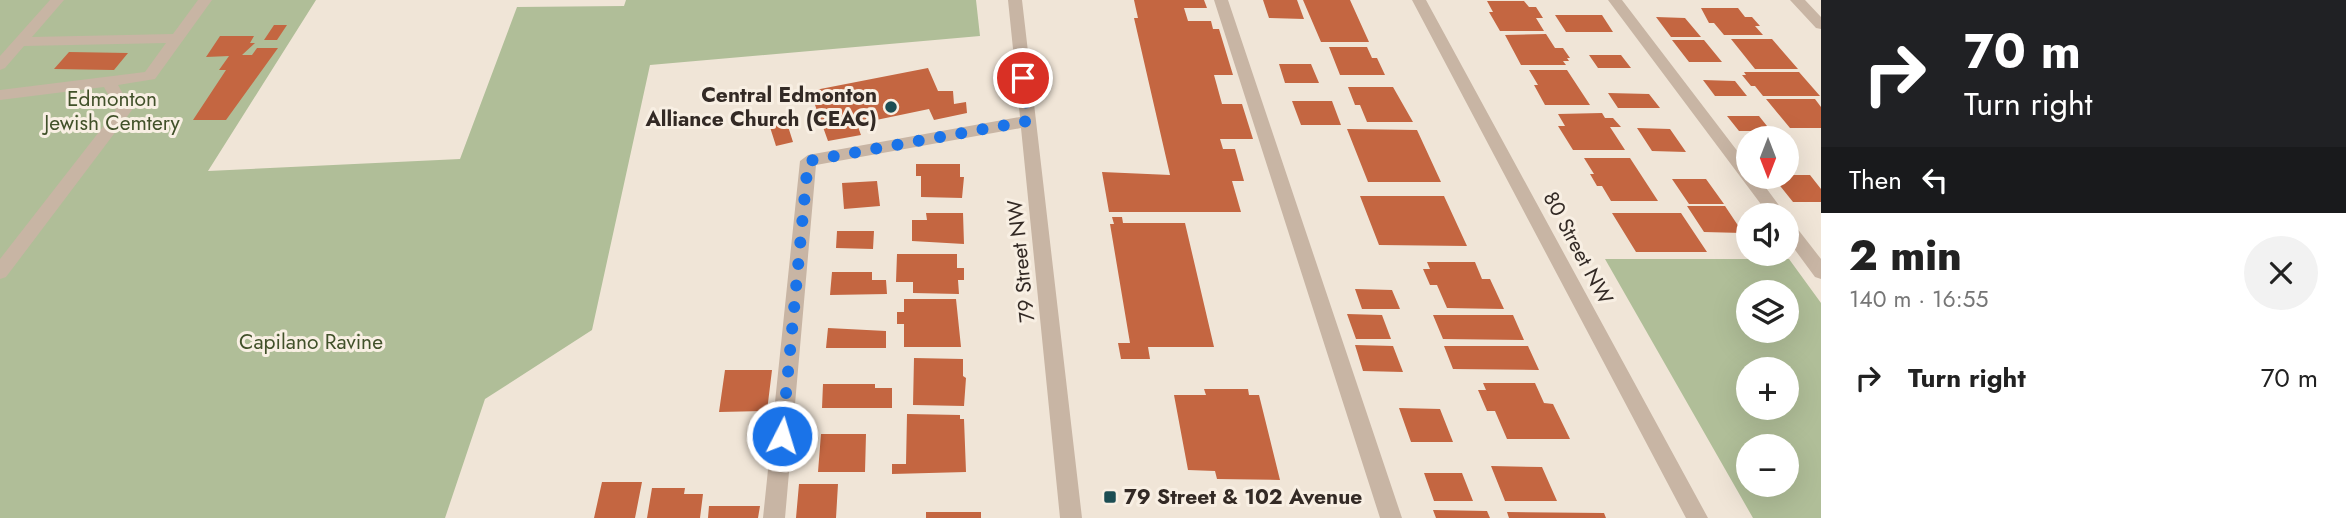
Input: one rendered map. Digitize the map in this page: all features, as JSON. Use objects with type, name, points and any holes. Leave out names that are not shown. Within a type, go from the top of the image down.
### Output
[{"type":"street","points":[[0,65],[57,0]]},
{"type":"street","points":[[0,95],[150,76],[205,0]]},
{"type":"street","name":"79 Street NW","points":[[1015,0],[1071,518]]},
{"type":"street","points":[[1221,0],[1391,518]]},
{"type":"street","name":"80 Street NW","points":[[1419,0],[1697,518]]},
{"type":"street","points":[[1615,0],[1736,160]]},
{"type":"street","points":[[1797,0],[1821,25]]},
{"type":"street","points":[[20,42],[177,38]]},
{"type":"street","points":[[0,272],[124,110],[109,81]]},
{"type":"street","points":[[774,518],[808,161],[1028,121]]},
{"type":"street","points":[[1758,189],[1769,203]]},
{"type":"street","points":[[1799,243],[1821,272]]},
{"type":"green space","name":"Capilano Ravine","points":[[0,0],[316,0],[208,171],[460,159],[517,7],[624,6],[626,0],[976,0],[980,36],[650,65],[592,330],[485,399],[445,518],[0,518]]},
{"type":"green space","points":[[1605,259],[1736,259],[1736,266],[1794,266],[1821,303],[1821,518],[1753,518],[1741,497],[1799,497],[1799,434],[1736,434],[1736,488]]},
{"type":"building","points":[[1134,0],[1204,0],[1207,8],[1184,8],[1188,21],[1211,21],[1213,29],[1219,29],[1233,75],[1214,75],[1222,104],[1242,104],[1253,139],[1220,139],[1223,149],[1235,149],[1244,181],[1232,181],[1241,212],[1109,212],[1102,172],[1170,175],[1134,18],[1138,18]]},
{"type":"building","points":[[1263,0],[1297,0],[1304,19],[1269,18]]},
{"type":"building","points":[[1303,0],[1350,0],[1369,42],[1321,42]]},
{"type":"building","points":[[1487,1],[1524,1],[1529,7],[1536,7],[1543,18],[1536,18],[1544,31],[1500,31],[1489,12],[1493,12]]},
{"type":"building","points":[[1701,8],[1738,8],[1745,17],[1752,17],[1760,26],[1755,26],[1763,35],[1724,35],[1714,23],[1709,23]]},
{"type":"building","points":[[1555,15],[1602,15],[1613,32],[1566,32]]},
{"type":"building","points":[[1656,17],[1685,18],[1701,37],[1671,37]]},
{"type":"building","points":[[274,25],[287,25],[277,40],[264,40]]},
{"type":"building","points":[[1546,34],[1555,48],[1563,48],[1570,58],[1567,58],[1569,61],[1563,61],[1566,65],[1521,65],[1505,35]]},
{"type":"building","points":[[220,36],[254,36],[250,43],[255,43],[242,55],[252,55],[257,48],[278,48],[226,120],[193,120],[226,70],[219,70],[229,56],[206,57]]},
{"type":"building","points":[[1731,39],[1772,39],[1798,69],[1755,69]]},
{"type":"building","points":[[1672,40],[1704,40],[1722,62],[1689,62]]},
{"type":"building","points":[[1329,47],[1367,47],[1372,58],[1377,58],[1385,75],[1340,75]]},
{"type":"building","points":[[69,52],[128,53],[114,70],[54,69]]},
{"type":"building","points":[[1589,55],[1621,55],[1631,68],[1598,68]]},
{"type":"building","points":[[1279,64],[1311,64],[1319,83],[1285,83]]},
{"type":"building","name":"Central Edmonton Alliance Church (CEAC)","points":[[928,68],[938,91],[953,91],[954,104],[966,102],[967,113],[934,120],[929,109],[857,124],[861,135],[828,141],[810,91]]},
{"type":"building","points":[[1529,70],[1567,70],[1590,105],[1545,105]]},
{"type":"building","points":[[1744,72],[1799,72],[1820,96],[1763,96],[1742,75],[1746,75]]},
{"type":"building","points":[[1703,80],[1735,81],[1747,96],[1715,96]]},
{"type":"building","points":[[1348,87],[1393,87],[1413,122],[1367,122],[1360,105],[1355,105]]},
{"type":"building","points":[[1608,93],[1649,94],[1660,108],[1618,108]]},
{"type":"building","points":[[1766,99],[1815,99],[1821,107],[1821,128],[1788,126]]},
{"type":"building","points":[[1292,101],[1332,101],[1341,125],[1301,125]]},
{"type":"building","points":[[1602,113],[1605,118],[1613,118],[1621,127],[1610,127],[1625,150],[1573,150],[1558,126],[1565,126],[1558,114]]},
{"type":"building","points":[[1727,116],[1759,116],[1767,126],[1736,126]]},
{"type":"building","points":[[786,120],[793,142],[776,146],[769,124]]},
{"type":"building","points":[[1637,128],[1670,129],[1686,152],[1652,151]]},
{"type":"building","points":[[1347,129],[1417,130],[1441,182],[1368,182]]},
{"type":"building","points":[[1584,158],[1630,158],[1658,201],[1611,201],[1602,186],[1597,186],[1590,174],[1594,174]]},
{"type":"building","points":[[916,164],[960,164],[960,177],[964,177],[962,198],[921,197],[921,176],[916,176]]},
{"type":"building","points":[[1799,175],[1810,175],[1821,189],[1821,202],[1793,202],[1783,189],[1799,189]]},
{"type":"building","points":[[1672,179],[1706,179],[1724,204],[1689,204]]},
{"type":"building","points":[[877,181],[880,206],[844,209],[842,183]]},
{"type":"building","points":[[1360,196],[1444,196],[1467,246],[1379,245]]},
{"type":"building","points":[[1687,206],[1725,206],[1736,222],[1736,233],[1704,232]]},
{"type":"building","points":[[926,213],[963,213],[964,244],[912,241],[912,220],[927,220]]},
{"type":"building","points":[[1612,213],[1681,213],[1707,252],[1636,252]]},
{"type":"building","points":[[1112,217],[1122,217],[1123,223],[1185,223],[1214,347],[1148,347],[1150,359],[1121,359],[1118,343],[1130,343],[1110,224],[1114,224]]},
{"type":"building","points":[[837,231],[874,231],[873,249],[836,248]]},
{"type":"building","points":[[897,254],[957,254],[957,268],[964,268],[964,280],[958,280],[959,294],[913,293],[913,282],[896,282]]},
{"type":"building","points":[[1427,262],[1475,262],[1482,279],[1490,279],[1504,309],[1447,308],[1437,285],[1430,285],[1423,269],[1430,269]]},
{"type":"building","points":[[832,272],[872,272],[872,280],[886,280],[887,294],[830,295]]},
{"type":"building","points":[[1355,289],[1392,290],[1400,309],[1362,309]]},
{"type":"building","points":[[904,299],[956,299],[961,347],[904,347],[904,324],[897,324],[897,312],[904,312]]},
{"type":"building","points":[[1347,314],[1382,315],[1391,339],[1356,339]]},
{"type":"building","points":[[1433,315],[1513,315],[1524,340],[1443,339]]},
{"type":"building","points":[[828,328],[886,331],[886,348],[826,348]]},
{"type":"building","points":[[1355,345],[1393,346],[1403,372],[1363,371]]},
{"type":"building","points":[[1444,346],[1528,346],[1539,370],[1453,369]]},
{"type":"building","points":[[914,358],[963,359],[963,376],[966,378],[964,406],[913,405]]},
{"type":"building","points":[[725,370],[772,370],[767,411],[719,412]]},
{"type":"building","points":[[1483,383],[1535,383],[1544,403],[1553,404],[1570,439],[1507,439],[1495,411],[1487,411],[1478,390],[1486,390]]},
{"type":"building","points":[[823,384],[875,384],[875,388],[892,388],[892,408],[822,408]]},
{"type":"building","points":[[1204,389],[1248,389],[1249,395],[1259,395],[1280,480],[1217,479],[1215,471],[1188,470],[1174,395],[1206,395]]},
{"type":"building","points":[[1399,408],[1440,409],[1453,442],[1411,442]]},
{"type":"building","points":[[907,414],[960,415],[960,419],[964,419],[966,472],[892,474],[892,464],[906,464]]},
{"type":"building","points":[[821,434],[866,434],[865,472],[818,472]]},
{"type":"building","points":[[1491,466],[1542,467],[1557,501],[1505,501]]},
{"type":"building","points":[[1424,473],[1462,473],[1473,501],[1434,501]]},
{"type":"building","points":[[602,482],[642,482],[635,518],[594,518]]},
{"type":"building","points":[[799,484],[838,484],[836,518],[796,518]]},
{"type":"building","points":[[652,488],[685,488],[684,494],[703,494],[700,518],[647,518]]},
{"type":"building","points":[[709,506],[760,506],[758,518],[708,518]]},
{"type":"building","points":[[1433,510],[1487,511],[1490,518],[1436,518]]},
{"type":"building","points":[[926,512],[981,512],[981,518],[926,518]]},
{"type":"building","points":[[1507,512],[1604,513],[1606,518],[1509,518]]},
{"type":"place","name":"Central Edmonton Alliance Church (CEAC)","points":[[891,107]]},
{"type":"place","name":"79 Street & 102 Avenue","points":[[1110,497]]},
{"type":"route","points":[[782,436],[808,161],[1028,121],[1023,78]]},
{"type":"park label","name":"Edmonton Jewish Cemtery","points":[[112,111]]}]
